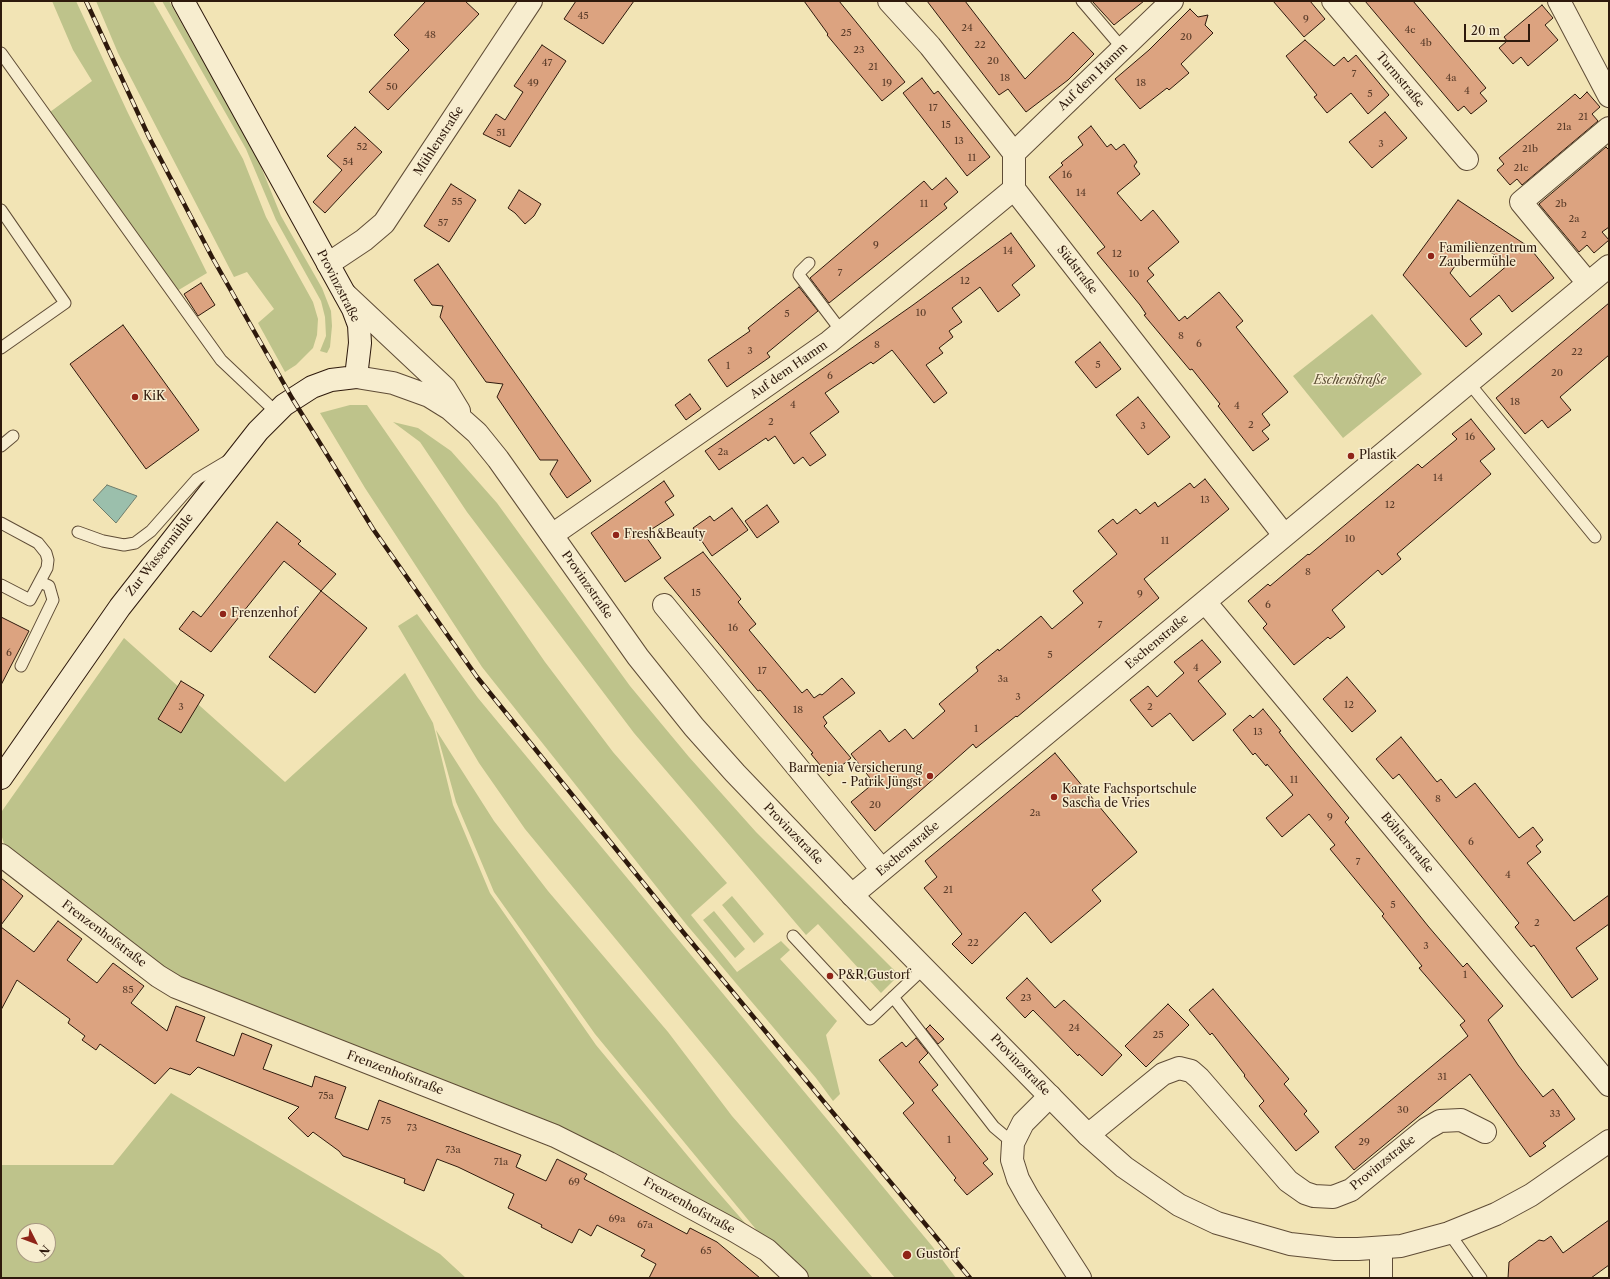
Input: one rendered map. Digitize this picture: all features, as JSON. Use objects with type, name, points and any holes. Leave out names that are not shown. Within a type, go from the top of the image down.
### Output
[{"type":"street","name":"Provinzstraße","points":[[183,1],[356,317],[360,333],[356,377],[393,383],[423,393],[439,402],[469,425],[498,459],[638,657],[689,721],[756,796],[852,895],[1088,1135],[1124,1167],[1186,1209],[1217,1223],[1261,1237],[1315,1248],[1381,1248],[1418,1242],[1449,1234],[1486,1218],[1525,1198],[1609,1141]]},
{"type":"street","name":"Mühlenstraße","points":[[328,264],[364,240],[384,223],[531,1]]},
{"type":"street","points":[[889,1],[922,36],[1014,153],[1014,189]]},
{"type":"street","name":"Auf dem Hamm","points":[[1014,153],[1172,1]]},
{"type":"street","name":"Turmstraße","points":[[1333,1],[1467,159]]},
{"type":"street","points":[[1559,1],[1609,96]]},
{"type":"street","points":[[1588,283],[1521,202],[1609,128]]},
{"type":"street","name":"Auf dem Hamm","points":[[552,536],[842,332],[1014,189]]},
{"type":"street","name":"Südstraße","points":[[1014,189],[1284,535]]},
{"type":"street","name":"Eschenstraße","points":[[852,895],[1609,266]]},
{"type":"street","points":[[344,294],[444,388],[469,425]]},
{"type":"street","name":"Zur Wassermühle","points":[[1,778],[120,607],[238,455],[276,412],[292,398],[312,387],[331,380],[356,377]]},
{"type":"street","name":"Böhlerstraße","points":[[1205,602],[1609,1085]]},
{"type":"street","points":[[664,605],[882,870]]},
{"type":"street","name":"Frenzenhofstraße","points":[[1,855],[158,976],[176,987],[555,1136],[609,1163],[735,1231],[767,1250],[797,1278]]},
{"type":"street","name":"Provinzstraße","points":[[1088,1135],[1162,1074],[1179,1068],[1191,1071],[1199,1078],[1288,1181],[1304,1194],[1333,1197],[1351,1190],[1426,1129],[1440,1121],[1451,1119],[1461,1120],[1485,1132]]},
{"type":"street","points":[[1050,1096],[1023,1123],[1013,1143],[1012,1160],[1021,1184],[1035,1209],[1080,1278]]},
{"type":"street","points":[[1381,1248],[1381,1278]]},
{"type":"lane","points":[[1082,1],[1123,49]]},
{"type":"lane","points":[[1,53],[221,360],[276,412]]},
{"type":"lane","points":[[1,210],[66,303],[1,348]]},
{"type":"lane","points":[[809,264],[800,272],[799,275],[842,332]]},
{"type":"lane","points":[[1469,383],[1595,536]]},
{"type":"lane","points":[[1,446],[13,436]]},
{"type":"lane","points":[[78,532],[103,541],[124,545],[135,543],[151,531],[197,479],[216,466],[238,455]]},
{"type":"lane","points":[[1,523],[34,540],[44,549],[48,563],[30,600],[1,585]]},
{"type":"lane","points":[[21,666],[54,600],[49,586],[40,582]]},
{"type":"lane","points":[[793,936],[870,1019],[924,968]]},
{"type":"lane","points":[[893,997],[994,1127],[1013,1143]]},
{"type":"lane","points":[[1449,1234],[1481,1278]]},
{"type":"green space","points":[[52,1],[76,1],[127,111],[207,273],[177,291],[50,112],[92,81],[73,50]]},
{"type":"green space","points":[[96,1],[153,1],[243,159],[266,217],[313,302],[318,319],[317,335],[313,348],[296,365],[285,372],[258,323],[274,309],[247,272],[234,277],[118,53]]},
{"type":"green space","points":[[162,1],[169,1],[257,157],[281,216],[322,288],[331,311],[332,326],[330,347],[327,353],[320,351],[326,336],[325,317],[321,301],[276,220],[246,149]]},
{"type":"green space","name":"Eschenstraße","points":[[1372,314],[1422,374],[1343,438],[1293,376]]},
{"type":"green space","points":[[350,405],[367,405],[545,662],[613,752],[727,883],[691,915],[737,972],[781,941],[790,950],[780,959],[837,1021],[826,1035],[840,1094],[833,1101],[816,1078],[686,924],[482,667],[365,488],[320,413]]},
{"type":"green space","points":[[393,422],[418,428],[451,451],[497,503],[630,686],[689,757],[756,832],[899,975],[881,993],[818,924],[806,935],[634,733],[467,512],[420,442]]},
{"type":"green space","points":[[417,614],[478,698],[932,1246],[956,1278],[895,1278],[525,829],[479,763],[398,626]]},
{"type":"green space","points":[[124,638],[285,782],[405,673],[433,723],[453,805],[490,893],[596,1045],[711,1184],[752,1231],[171,976],[6,850],[1,834],[2,811]]},
{"type":"green space","points":[[436,730],[494,821],[548,891],[668,1032],[732,1116],[873,1278],[806,1278],[759,1233],[595,1034],[494,892],[456,802]]},
{"type":"green space","points":[[732,896],[764,934],[754,943],[722,905]]},
{"type":"green space","points":[[714,911],[745,949],[735,958],[703,920]]},
{"type":"green space","points":[[171,1093],[440,1254],[466,1278],[1,1278],[1,1165],[113,1165]]},
{"type":"shaded area","points":[[107,485],[137,496],[116,523],[93,500]]},
{"type":"building","points":[[426,1],[465,1],[479,14],[388,110],[369,92],[409,50],[394,35]]},
{"type":"building","points":[[576,1],[634,1],[603,44],[564,19]]},
{"type":"building","points":[[804,1],[839,1],[905,82],[882,101],[827,35],[828,34]]},
{"type":"building","points":[[927,1],[965,1],[1025,79],[1073,32],[1094,54],[1068,80],[1026,112],[1008,89],[999,95]]},
{"type":"building","points":[[1092,1],[1144,1],[1114,25]]},
{"type":"building","points":[[1273,1],[1310,1],[1325,19],[1304,37]]},
{"type":"building","points":[[1365,1],[1413,1],[1486,88],[1480,93],[1487,101],[1471,114],[1464,106],[1458,111]]},
{"type":"building","points":[[1542,5],[1553,18],[1545,25],[1558,40],[1528,66],[1521,57],[1513,64],[1499,48],[1507,41],[1504,37]]},
{"type":"building","points":[[1190,9],[1198,17],[1208,15],[1205,25],[1213,33],[1181,64],[1189,73],[1169,90],[1167,88],[1140,109],[1115,79],[1149,50]]},
{"type":"building","points":[[1305,40],[1334,66],[1344,57],[1348,62],[1356,55],[1389,95],[1368,114],[1351,93],[1327,113],[1314,97],[1317,95],[1286,56]]},
{"type":"building","points":[[542,45],[566,61],[510,147],[483,134],[496,114],[505,120],[523,92],[514,86]]},
{"type":"building","points":[[922,78],[934,94],[938,91],[990,157],[967,176],[903,93]]},
{"type":"building","points":[[1587,92],[1600,107],[1592,114],[1598,121],[1522,185],[1517,179],[1510,185],[1497,170],[1504,164],[1499,158],[1575,94],[1580,99]]},
{"type":"building","points":[[1385,112],[1407,138],[1372,168],[1349,142]]},
{"type":"building","points":[[1091,126],[1107,147],[1111,144],[1116,150],[1124,144],[1137,162],[1134,166],[1140,174],[1117,193],[1141,221],[1153,210],[1179,242],[1148,268],[1154,275],[1147,281],[1179,321],[1185,316],[1187,319],[1219,292],[1243,321],[1236,327],[1288,392],[1262,414],[1270,425],[1262,431],[1269,439],[1253,451],[1218,406],[1220,404],[1192,369],[1190,370],[1144,315],[1146,314],[1140,305],[1097,253],[1105,247],[1049,177],[1063,165],[1061,163],[1083,145],[1078,137]]},
{"type":"building","points":[[355,127],[382,152],[325,213],[313,202],[342,170],[327,156]]},
{"type":"building","points":[[1606,147],[1609,150],[1609,227],[1602,232],[1609,240],[1594,253],[1587,245],[1579,252],[1539,204]]},
{"type":"building","points":[[946,178],[958,192],[944,204],[947,208],[829,303],[810,278],[924,181],[932,190]]},
{"type":"building","points":[[451,184],[476,200],[449,242],[424,226]]},
{"type":"building","points":[[519,190],[541,204],[534,216],[525,224],[508,208]]},
{"type":"building","points":[[1458,200],[1529,247],[1554,278],[1512,312],[1499,295],[1470,319],[1482,334],[1466,347],[1403,275]],"holes":[[[1473,241],[1509,264],[1470,297],[1450,273]]]},
{"type":"building","points":[[1011,233],[1035,266],[1012,285],[1020,295],[998,312],[980,287],[952,308],[962,322],[949,331],[953,337],[939,348],[943,353],[926,365],[947,393],[934,403],[892,350],[873,364],[871,362],[825,393],[839,412],[810,433],[826,455],[810,466],[803,457],[794,464],[775,436],[768,441],[766,438],[719,470],[705,451],[913,305]]},
{"type":"building","points":[[438,264],[591,481],[567,498],[550,474],[558,460],[540,460],[497,397],[503,384],[486,382],[440,317],[443,306],[432,305],[414,280]]},
{"type":"building","points":[[201,283],[215,305],[198,316],[184,294]]},
{"type":"building","points":[[799,287],[818,311],[767,353],[770,357],[727,387],[708,360],[750,331],[748,328]]},
{"type":"building","points":[[1609,303],[1609,355],[1560,397],[1571,410],[1548,428],[1542,420],[1525,434],[1496,398]]},
{"type":"building","name":"KiK","points":[[123,325],[199,430],[146,469],[70,364]]},
{"type":"building","points":[[1100,342],[1121,369],[1096,388],[1075,362]]},
{"type":"building","points":[[690,394],[701,409],[686,420],[675,405]]},
{"type":"building","points":[[1138,397],[1170,437],[1148,455],[1116,415]]},
{"type":"building","points":[[1471,419],[1495,449],[1480,461],[1491,474],[1397,554],[1401,559],[1382,575],[1378,570],[1332,610],[1345,627],[1330,639],[1328,637],[1294,665],[1263,628],[1267,624],[1248,601],[1268,584],[1270,586],[1308,554],[1309,555],[1418,464],[1422,468],[1457,439],[1452,434]]},
{"type":"building","points":[[1205,479],[1229,509],[1144,579],[1159,598],[1017,717],[1016,716],[976,748],[973,744],[875,831],[851,802],[874,783],[851,754],[880,730],[889,742],[905,729],[913,739],[945,711],[939,704],[978,671],[976,667],[998,649],[999,651],[1041,616],[1052,629],[1083,603],[1073,591],[1117,554],[1098,531],[1113,519],[1117,524],[1136,509],[1140,514],[1155,502],[1158,507],[1190,483],[1194,488]]},
{"type":"building","points":[[664,481],[674,496],[665,502],[674,515],[644,534],[661,558],[625,582],[591,533]]},
{"type":"building","points":[[767,505],[779,522],[757,538],[745,521]]},
{"type":"building","points":[[732,508],[748,530],[712,556],[693,528],[710,516],[714,521]]},
{"type":"building","points":[[277,522],[301,541],[298,544],[336,574],[321,591],[284,561],[211,652],[179,629],[193,611],[201,617]]},
{"type":"building","points":[[703,552],[741,599],[738,602],[756,624],[749,630],[802,693],[807,689],[814,698],[820,694],[822,695],[842,678],[855,693],[823,717],[827,723],[824,726],[851,758],[829,776],[811,754],[813,753],[760,690],[758,691],[664,578]]},
{"type":"building","points":[[321,591],[367,628],[315,693],[269,657]]},
{"type":"building","points":[[1,617],[29,631],[1,685]]},
{"type":"building","points":[[1202,640],[1221,662],[1198,681],[1226,714],[1193,741],[1170,713],[1152,727],[1130,700],[1148,686],[1157,697],[1184,673],[1174,662]]},
{"type":"building","points":[[1347,677],[1376,711],[1352,732],[1323,699]]},
{"type":"building","points":[[181,681],[204,695],[181,733],[158,719]]},
{"type":"building","points":[[1263,709],[1281,731],[1279,732],[1290,746],[1349,818],[1345,822],[1428,926],[1463,967],[1467,963],[1503,1006],[1488,1020],[1518,1065],[1543,1097],[1553,1089],[1575,1119],[1543,1143],[1546,1146],[1530,1157],[1470,1074],[1354,1170],[1335,1147],[1468,1036],[1460,1025],[1465,1021],[1419,968],[1422,966],[1382,916],[1384,914],[1330,849],[1335,845],[1309,814],[1282,837],[1266,818],[1293,795],[1267,764],[1266,766],[1255,753],[1253,755],[1233,730],[1250,715],[1253,718]]},
{"type":"building","points":[[1401,737],[1437,782],[1441,779],[1456,798],[1475,783],[1519,838],[1533,827],[1543,840],[1536,846],[1541,852],[1527,863],[1574,921],[1609,895],[1609,924],[1576,948],[1598,979],[1572,998],[1534,945],[1531,947],[1515,927],[1519,923],[1399,774],[1393,779],[1376,759]]},
{"type":"building","points":[[1055,753],[1137,852],[1092,890],[1101,901],[1051,943],[1025,912],[972,964],[952,944],[962,934],[924,888],[937,877],[925,861]]},
{"type":"building","points":[[1,878],[23,896],[1,925]]},
{"type":"building","points":[[58,921],[82,939],[67,960],[97,983],[113,963],[144,986],[131,1003],[167,1031],[176,1006],[205,1017],[196,1041],[234,1056],[242,1033],[272,1045],[263,1069],[312,1087],[315,1076],[346,1087],[335,1118],[368,1130],[379,1100],[521,1155],[516,1167],[546,1181],[557,1159],[587,1174],[584,1179],[687,1234],[690,1228],[717,1242],[760,1278],[649,1278],[656,1264],[641,1256],[645,1250],[597,1225],[591,1236],[579,1229],[572,1243],[541,1227],[542,1225],[508,1208],[514,1194],[458,1167],[437,1159],[424,1191],[404,1183],[405,1179],[343,1156],[339,1151],[313,1132],[308,1137],[288,1118],[299,1107],[198,1067],[190,1075],[170,1068],[155,1084],[100,1044],[96,1050],[82,1040],[85,1036],[68,1023],[70,1019],[17,980],[1,1010],[1,927],[34,952]]},
{"type":"building","points":[[1027,978],[1055,1008],[1064,1000],[1122,1055],[1102,1076],[1079,1054],[1078,1056],[1033,1010],[1025,1018],[1006,998]]},
{"type":"building","points":[[1213,989],[1289,1079],[1284,1084],[1307,1111],[1304,1114],[1319,1132],[1296,1151],[1259,1106],[1264,1101],[1244,1076],[1245,1075],[1212,1033],[1210,1035],[1189,1010]]},
{"type":"building","points":[[1168,1004],[1189,1025],[1146,1067],[1125,1046]]},
{"type":"building","points":[[930,1025],[944,1039],[938,1044],[926,1029]]},
{"type":"building","points":[[916,1038],[928,1053],[919,1062],[938,1085],[932,1090],[988,1159],[983,1163],[993,1174],[967,1195],[954,1180],[956,1178],[903,1113],[914,1103],[879,1060],[902,1042],[906,1047]]},
{"type":"building","points":[[1609,1220],[1609,1265],[1591,1278],[1508,1278],[1509,1262],[1539,1240],[1544,1241],[1551,1236],[1563,1253]]},
{"type":"railway","points":[[86,1],[149,137],[212,257],[292,398],[373,529],[477,677],[683,932],[970,1278]]},
{"type":"place","name":"Familienzentrum Zaubermühle","points":[[1431,256]]},
{"type":"place","name":"KiK","points":[[135,397]]},
{"type":"place","name":"Plastik","points":[[1351,456]]},
{"type":"place","name":"Fresh&Beauty","points":[[616,535]]},
{"type":"place","name":"Frenzenhof","points":[[223,614]]},
{"type":"place","name":"Barmenia Versicherung - Patrik Jüngst","points":[[930,776]]},
{"type":"place","name":"Karate Fachsportschule Sascha de Vries","points":[[1054,797]]},
{"type":"place","name":"P&R,Gustorf","points":[[830,976]]},
{"type":"place","name":"Gustorf","points":[[907,1255]]}]
